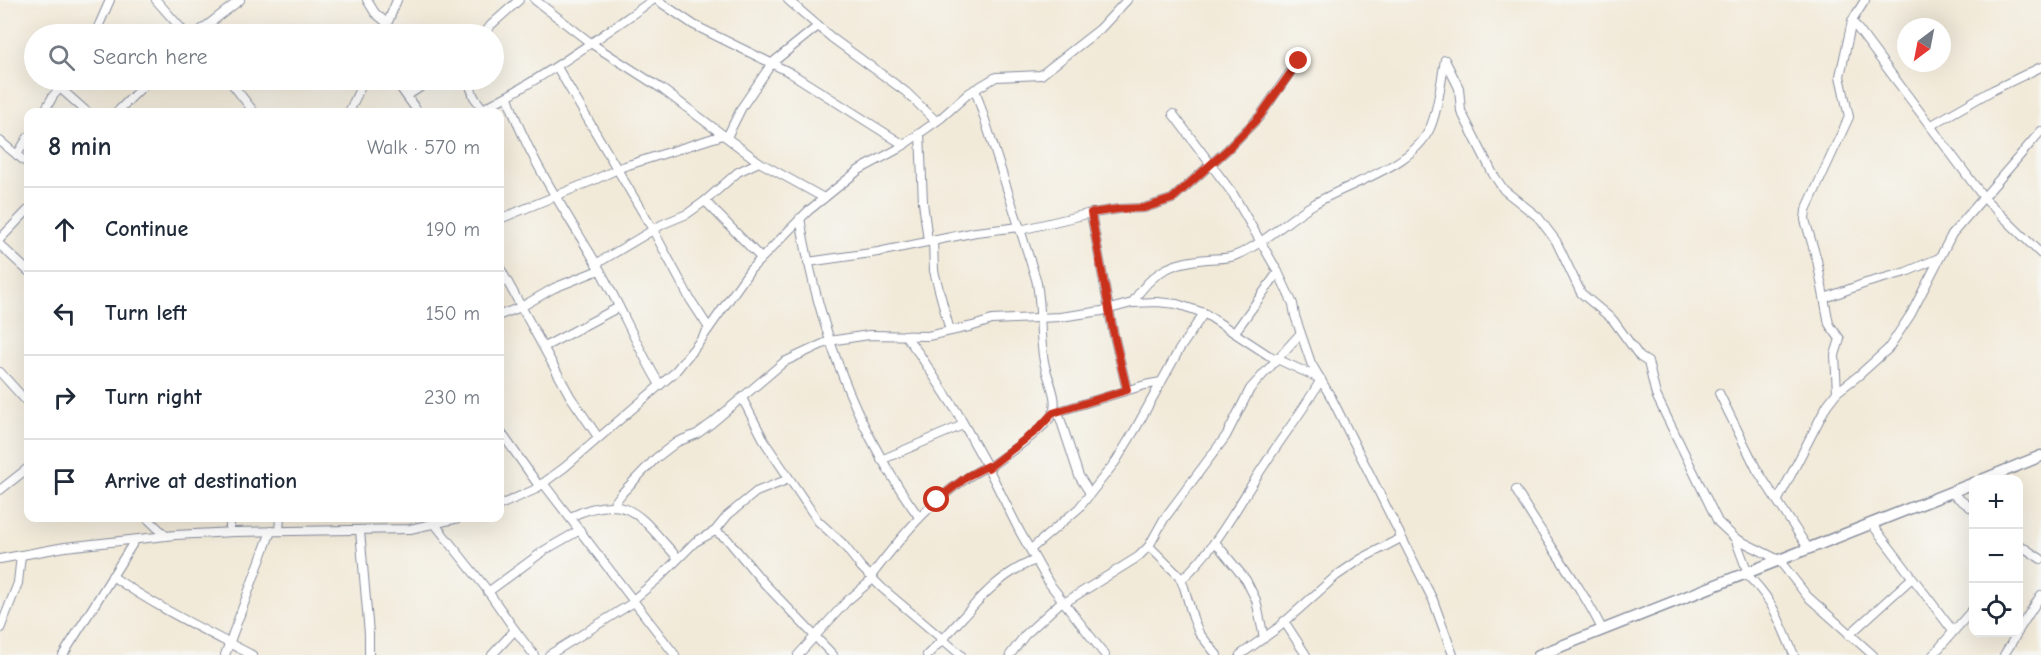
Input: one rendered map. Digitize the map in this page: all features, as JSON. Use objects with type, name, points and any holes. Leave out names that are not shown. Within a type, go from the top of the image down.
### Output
[{"type":"street","points":[[99,24],[110,0]]},
{"type":"street","points":[[156,0],[177,24]]},
{"type":"street","points":[[209,24],[240,0]]},
{"type":"street","points":[[368,0],[375,13],[387,23],[397,0]]},
{"type":"street","points":[[493,24],[519,0]]},
{"type":"street","points":[[535,0],[592,44],[662,89],[759,162],[824,198]]},
{"type":"street","points":[[486,108],[557,67],[655,0],[694,25],[772,63],[904,145]]},
{"type":"street","points":[[788,0],[832,38],[906,92],[936,122]]},
{"type":"street","points":[[504,503],[541,485],[674,373],[750,270],[800,218],[824,198],[859,170],[904,145],[975,89],[996,77],[1041,75],[1100,29],[1127,0]]},
{"type":"street","points":[[1837,392],[1835,355],[1840,339],[1829,324],[1818,260],[1805,220],[1806,210],[1849,117],[1840,76],[1852,21],[1865,0]]},
{"type":"street","points":[[1852,21],[1984,198],[2041,254]]},
{"type":"street","points":[[504,217],[618,169],[725,136],[772,63],[818,26]]},
{"type":"street","points":[[1132,303],[1143,285],[1169,267],[1183,261],[1232,257],[1262,243],[1314,204],[1384,170],[1419,146],[1432,124],[1445,60],[1459,88],[1461,111],[1493,174],[1504,190],[1538,217],[1556,241],[1581,293],[1613,320],[1640,357],[1648,362],[1656,395],[1691,471],[1718,522],[1735,538],[1779,560],[1807,596],[1873,655]]},
{"type":"street","points":[[808,262],[855,256],[976,232],[1020,229],[1091,213],[1144,208],[1172,199],[1211,165],[1260,116],[1299,61]]},
{"type":"street","points":[[557,67],[592,130],[618,169],[653,230],[690,299],[709,328]]},
{"type":"street","points":[[1930,126],[1993,90],[2041,67]]},
{"type":"street","points":[[975,89],[1036,279],[1042,318],[1044,364],[1052,389],[1055,412],[1079,476],[1090,493]]},
{"type":"street","points":[[47,108],[59,90]]},
{"type":"street","points":[[62,90],[82,108]]},
{"type":"street","points":[[121,108],[139,90]]},
{"type":"street","points":[[237,90],[251,108]]},
{"type":"street","points":[[351,108],[359,90]]},
{"type":"street","points":[[402,90],[415,108]]},
{"type":"street","points":[[407,96],[416,90]]},
{"type":"street","points":[[472,90],[479,108]]},
{"type":"street","points":[[508,97],[514,118],[598,267],[660,385]]},
{"type":"street","points":[[1173,114],[1233,194],[1278,272],[1293,304],[1300,334],[1311,363],[1432,600],[1453,655]]},
{"type":"street","points":[[1778,500],[1827,405],[1837,392],[1865,371],[1888,349],[1911,314],[1952,234],[2041,131]]},
{"type":"street","points":[[920,133],[923,202],[934,271],[950,331]]},
{"type":"street","points":[[0,141],[24,161]]},
{"type":"street","points":[[17,155],[24,144]]},
{"type":"street","points":[[504,313],[598,267],[653,230],[687,214],[738,172],[759,162]]},
{"type":"street","points":[[705,201],[761,258]]},
{"type":"street","points":[[1091,213],[1108,309],[1127,390]]},
{"type":"street","points":[[0,239],[24,214]]},
{"type":"street","points":[[800,218],[808,262],[829,341],[853,402],[881,459],[919,517]]},
{"type":"street","points":[[0,245],[24,267]]},
{"type":"street","points":[[1825,298],[1906,272],[1939,257]]},
{"type":"street","points":[[1235,332],[1278,272]]},
{"type":"street","points":[[504,275],[570,396],[598,437]]},
{"type":"street","points":[[613,505],[656,458],[677,442],[697,434],[712,423],[784,362],[829,341],[869,335],[928,336],[992,320],[1042,318],[1108,309],[1132,303],[1158,302],[1178,304],[1204,313],[1277,360],[1321,379]]},
{"type":"street","points":[[544,347],[619,307]]},
{"type":"street","points":[[1031,549],[1072,515],[1116,461],[1179,350],[1204,313]]},
{"type":"street","points":[[1010,655],[1025,634],[1063,602],[1138,557],[1149,546],[1164,519],[1226,436],[1250,389],[1300,334]]},
{"type":"street","points":[[905,335],[926,363],[963,425],[1036,560],[1063,602],[1105,655]]},
{"type":"street","points":[[0,372],[24,399]]},
{"type":"street","points":[[1181,580],[1199,564],[1215,542],[1264,464],[1309,403],[1321,379]]},
{"type":"street","points":[[798,655],[847,601],[872,578],[894,545],[919,517],[953,487],[987,467],[1037,430],[1055,412],[1161,382]]},
{"type":"street","points":[[1719,393],[1757,470],[1808,548]]},
{"type":"street","points":[[742,398],[766,444],[818,521],[843,544],[872,578],[961,655]]},
{"type":"street","points":[[881,459],[963,425]]},
{"type":"street","points":[[504,436],[541,485],[570,517],[671,653]]},
{"type":"street","points":[[1994,475],[2041,456]]},
{"type":"street","points":[[0,490],[24,471]]},
{"type":"street","points":[[549,655],[634,601],[695,542],[715,531],[728,515],[756,492],[789,479]]},
{"type":"street","points":[[1539,655],[1969,485]]},
{"type":"street","points":[[1516,490],[1551,548],[1578,585],[1602,629]]},
{"type":"street","points":[[1950,492],[1969,506]]},
{"type":"street","points":[[570,517],[585,510],[613,505],[628,508],[678,558]]},
{"type":"street","points":[[151,522],[166,536]]},
{"type":"street","points":[[230,522],[230,532]]},
{"type":"street","points":[[225,655],[278,522]]},
{"type":"street","points":[[0,559],[65,548],[166,536],[230,532],[410,529],[430,522],[488,592],[534,655]]},
{"type":"street","points":[[1871,523],[1953,631]]},
{"type":"street","points":[[488,592],[545,550],[580,530]]},
{"type":"street","points":[[360,531],[369,655]]},
{"type":"street","points":[[715,531],[727,539],[763,582],[833,655]]},
{"type":"street","points":[[1240,655],[1264,638],[1336,576],[1401,538]]},
{"type":"street","points":[[1735,538],[1747,573],[1774,606],[1794,655]]},
{"type":"street","points":[[63,655],[135,540]]},
{"type":"street","points":[[1215,542],[1246,580],[1256,600],[1264,638]]},
{"type":"street","points":[[1149,546],[1181,580],[1199,633],[1217,655]]},
{"type":"street","points":[[2023,547],[2041,559]]},
{"type":"street","points":[[0,629],[18,583],[21,555]]},
{"type":"street","points":[[927,655],[958,621],[1005,577],[1036,560]]},
{"type":"street","points":[[112,576],[176,617],[252,655]]},
{"type":"street","points":[[1850,635],[1912,578]]},
{"type":"street","points":[[2023,624],[2041,595]]},
{"type":"street","points":[[1933,655],[1969,613]]},
{"type":"street","points":[[1284,621],[1306,655]]},
{"type":"street","points":[[492,655],[514,630]]},
{"type":"street","points":[[2004,655],[2015,637]]},
{"type":"route","points":[[937,500],[968,476],[987,466],[988,468],[1037,430],[1053,413],[1127,390],[1113,331],[1091,213],[1144,208],[1172,199],[1228,149],[1260,116],[1299,61]]}]
